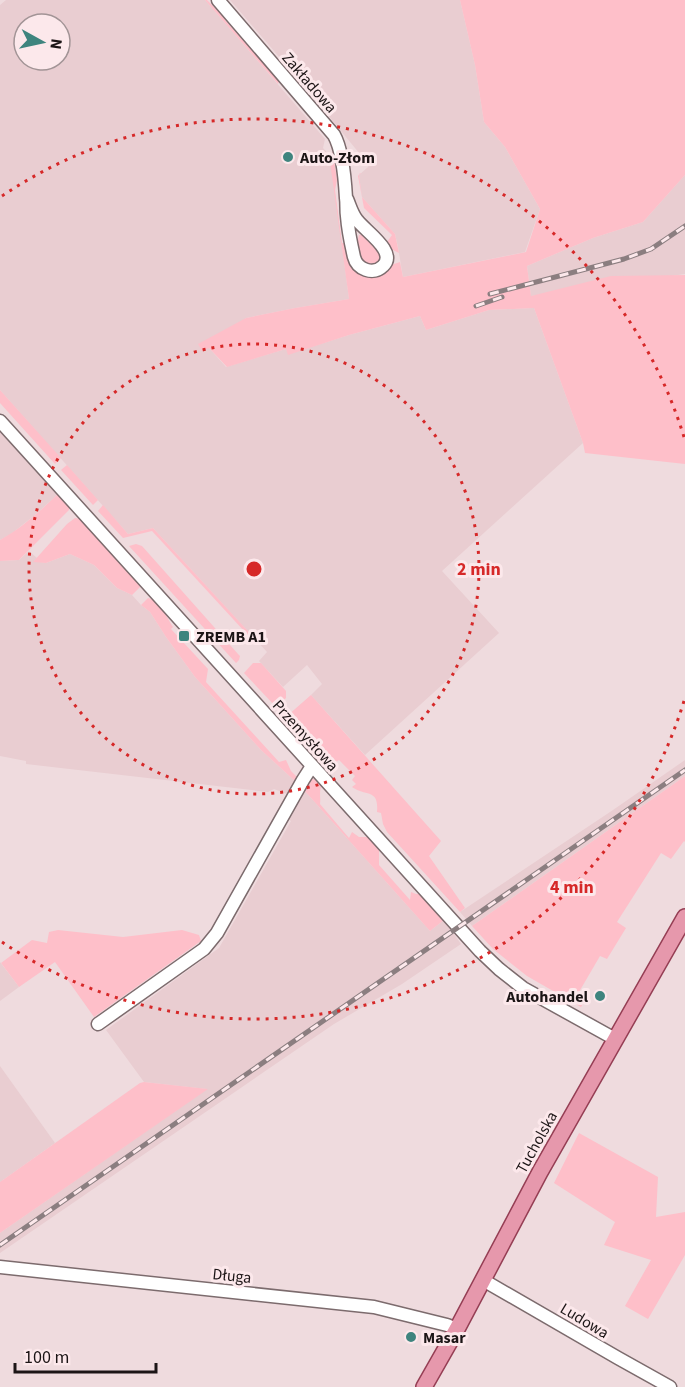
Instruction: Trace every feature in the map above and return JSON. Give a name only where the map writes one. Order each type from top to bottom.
[{"type":"main road","name":"Tucholska","points":[[424,1387],[540,1172],[685,916]]},
{"type":"street","name":"Zakładowa","points":[[218,0],[334,135],[339,147],[347,199],[347,219],[356,263],[368,270],[381,268],[387,259],[386,250],[356,219],[347,199]]},
{"type":"street","name":"Przemysłowa","points":[[0,421],[466,936],[500,969],[533,994],[615,1039]]},
{"type":"street","points":[[98,1024],[204,949],[217,933],[312,766]]},
{"type":"street","name":"Długa","points":[[0,1267],[377,1307],[457,1329]]},
{"type":"street","name":"Ludowa","points":[[483,1280],[670,1387]]},
{"type":"shaded area","points":[[6,0],[205,0],[325,139],[323,148],[330,156],[349,299],[246,318],[209,348],[226,367],[286,349],[289,354],[420,316],[426,330],[489,310],[534,308],[583,443],[442,571],[499,633],[365,755],[311,695],[322,684],[307,665],[283,687],[259,661],[267,652],[153,528],[128,534],[0,390],[0,5]]},
{"type":"shaded area","points":[[205,0],[225,18],[279,81],[278,84]]},
{"type":"shaded area","points":[[230,0],[460,0],[475,65],[484,122],[505,147],[540,209],[525,252],[403,277],[395,234],[362,197],[359,175],[369,165],[326,111]]},
{"type":"shaded area","points":[[460,0],[685,0],[685,175],[643,222],[593,238],[527,266],[531,296],[611,276],[685,275],[685,464],[585,453],[534,308],[489,310],[426,330],[420,316],[349,335],[288,355],[286,349],[227,367],[209,348],[202,351],[198,344],[246,318],[349,299],[329,155],[333,152],[342,243],[351,261],[386,272],[391,265],[400,262],[403,277],[526,252],[540,209],[505,147],[484,122],[475,65]]},
{"type":"shaded area","points":[[360,173],[362,197],[395,234],[399,253],[393,250],[387,242],[392,235],[364,208],[358,176]]},
{"type":"shaded area","points":[[685,175],[685,274],[531,296],[527,266],[593,238],[643,222]]},
{"type":"shaded area","points":[[359,235],[362,235],[380,253],[381,258],[377,263],[365,264],[363,261],[358,246]]},
{"type":"shaded area","points":[[0,390],[61,458],[55,464],[0,403]]},
{"type":"shaded area","points":[[0,429],[58,494],[11,534],[0,540]]},
{"type":"shaded area","points":[[67,465],[98,500],[93,505],[61,470]]},
{"type":"shaded area","points":[[58,494],[69,506],[69,510],[19,560],[0,561],[0,540],[23,525]]},
{"type":"shaded area","points":[[103,505],[128,534],[153,528],[258,642],[256,644],[152,531],[123,538],[98,511]]},
{"type":"shaded area","points":[[75,518],[82,519],[142,585],[132,595],[117,588],[94,565],[70,554],[46,563],[33,562]]},
{"type":"shaded area","points":[[136,544],[142,546],[240,656],[236,663],[129,546]]},
{"type":"shaded area","points":[[29,551],[37,558],[34,561],[46,563],[70,554],[94,565],[117,588],[132,595],[150,612],[195,677],[261,750],[296,782],[287,794],[274,789],[268,792],[26,764],[26,761],[0,756],[0,561],[19,560]]},
{"type":"shaded area","points":[[148,598],[159,606],[173,627],[171,629],[208,669],[206,682],[279,762],[286,760],[291,771],[298,778],[296,782],[261,750],[195,677],[150,612],[141,605]]},
{"type":"shaded area","points":[[253,663],[261,663],[286,691],[286,698],[276,707],[244,673]]},
{"type":"shaded area","points":[[311,695],[441,841],[429,856],[465,908],[460,912],[387,832],[381,813],[377,812],[374,796],[352,787],[356,784],[352,780],[355,776],[339,760],[336,762],[306,740],[287,720],[287,716]]},
{"type":"shaded area","points":[[685,760],[685,776],[472,926],[460,912],[613,810]]},
{"type":"shaded area","points":[[685,776],[685,842],[671,859],[661,853],[617,922],[626,928],[607,959],[600,956],[579,992],[587,997],[581,1007],[527,976],[493,949],[472,926]]},
{"type":"shaded area","points":[[317,780],[321,787],[320,804],[349,838],[352,832],[359,837],[369,837],[379,849],[379,865],[410,900],[411,892],[420,894],[444,920],[430,931],[303,789],[308,781]]},
{"type":"shaded area","points":[[303,789],[430,931],[444,920],[461,944],[402,984],[334,1024],[0,1253],[0,1233],[207,1089],[144,1082],[106,1030],[219,948],[291,821],[287,818]]},
{"type":"shaded area","points":[[58,930],[123,937],[182,930],[199,935],[201,941],[94,1017],[55,962],[19,987],[1,963],[32,940],[47,943],[49,932]]},
{"type":"shaded area","points":[[0,962],[19,987],[0,1001]]},
{"type":"shaded area","points":[[0,1066],[55,1143],[0,1182]]},
{"type":"shaded area","points":[[144,1082],[208,1089],[0,1233],[0,1182]]},
{"type":"shaded area","points":[[579,1133],[658,1177],[656,1217],[685,1212],[685,1255],[648,1319],[625,1306],[651,1260],[604,1245],[615,1222],[554,1183]]},
{"type":"railway","points":[[490,294],[624,259],[651,249],[685,226]]},
{"type":"railway","points":[[476,306],[502,297]]},
{"type":"railway","points":[[0,1245],[685,770]]},
{"type":"place","name":"Auto-Złom","points":[[288,157]]},
{"type":"place","name":"ZREMB A1","points":[[184,636]]},
{"type":"place","name":"Autohandel","points":[[600,996]]},
{"type":"place","name":"Masar","points":[[411,1337]]}]
